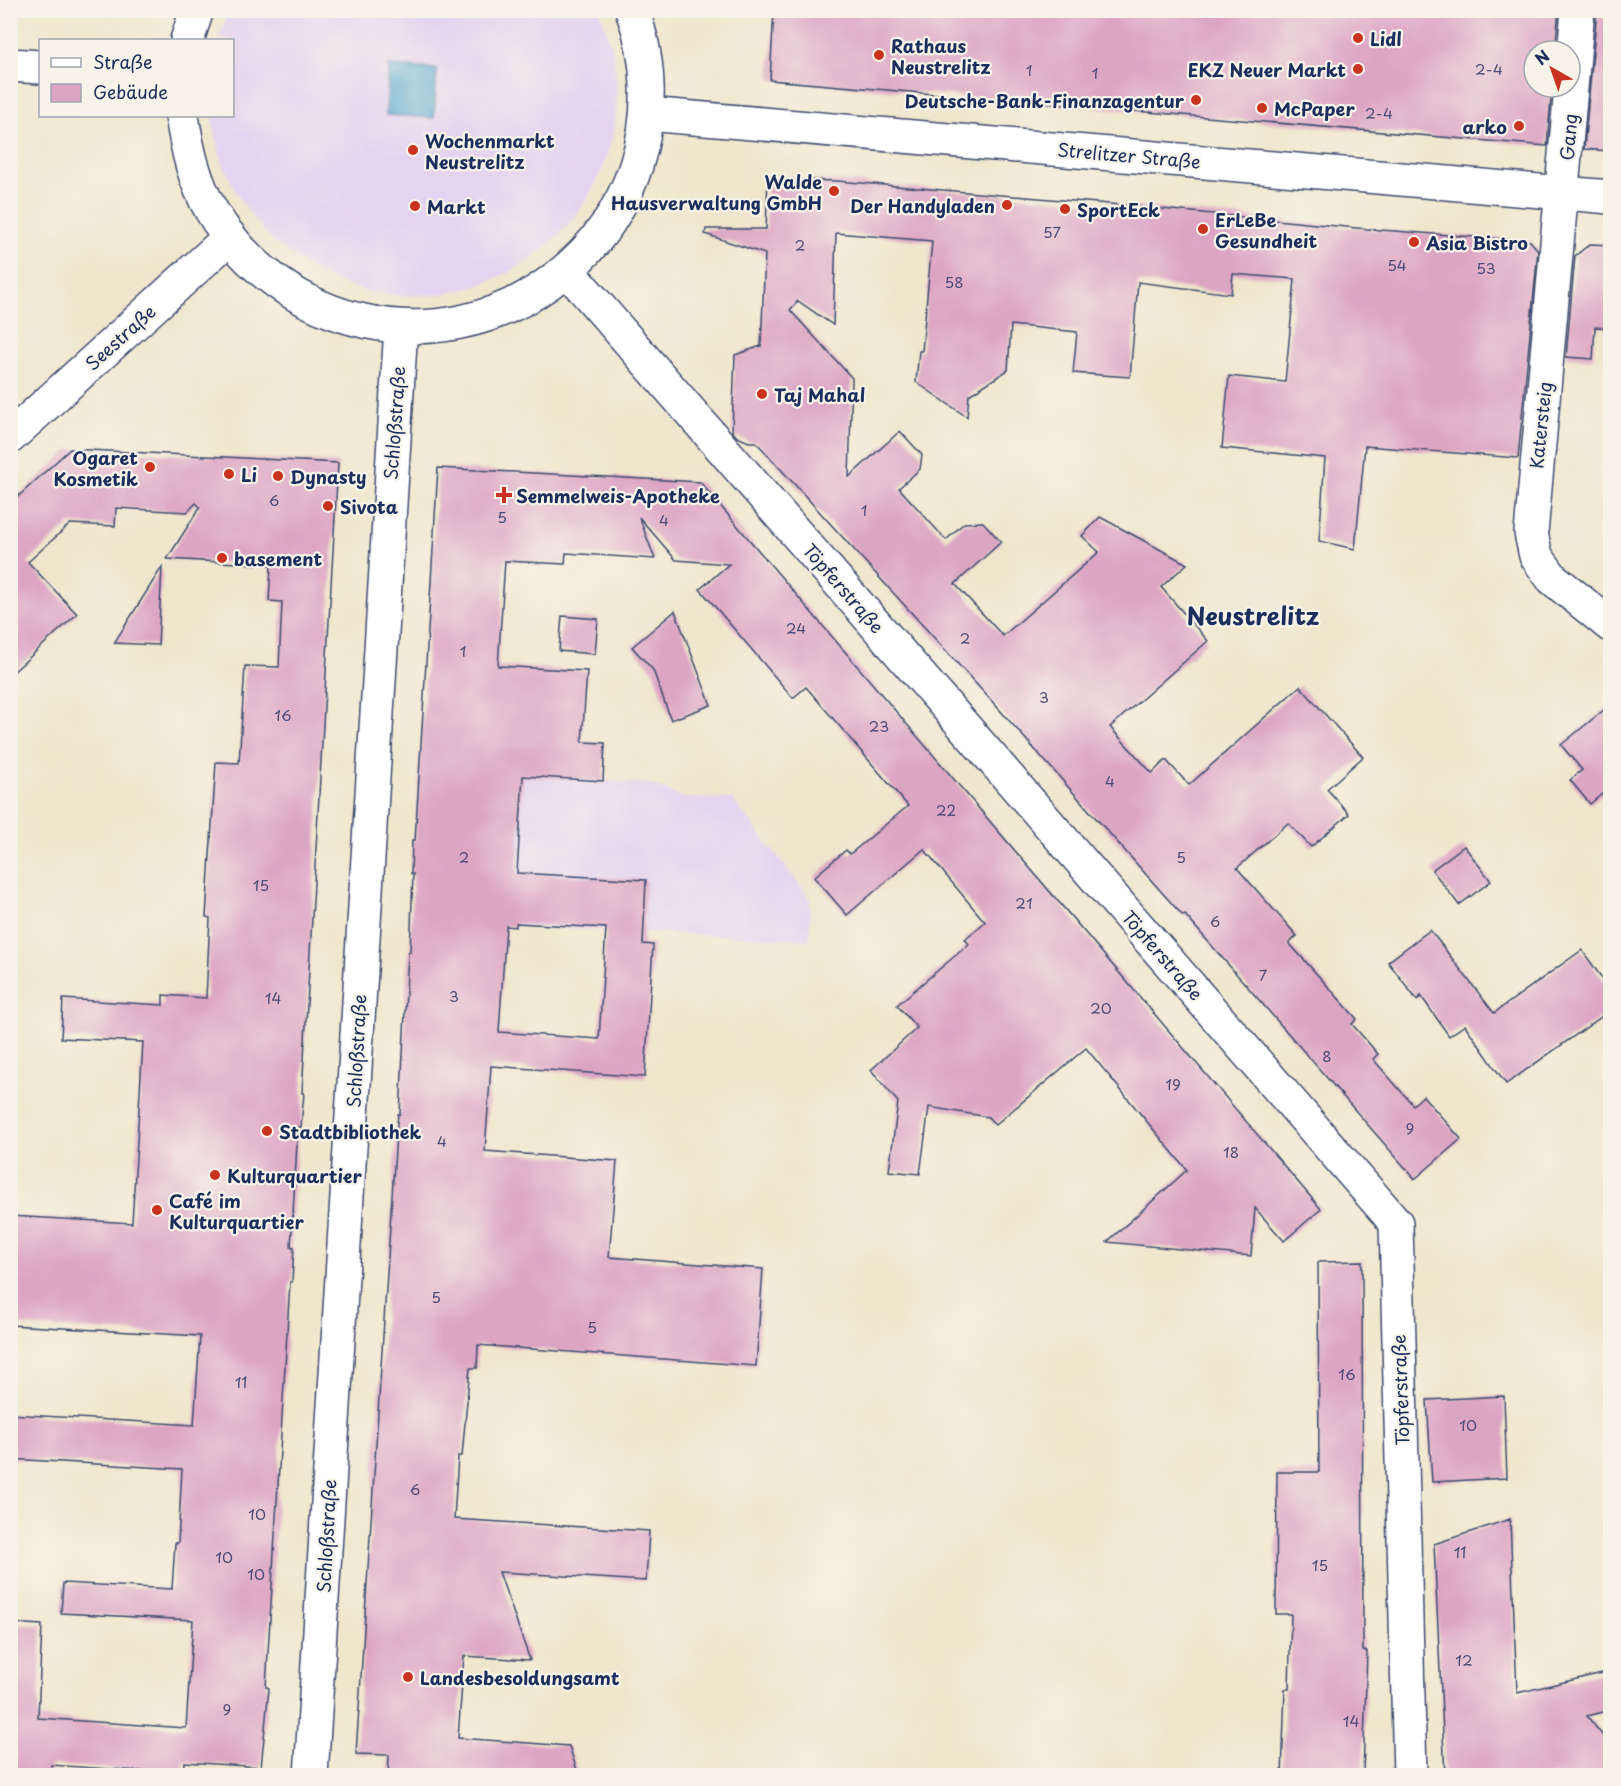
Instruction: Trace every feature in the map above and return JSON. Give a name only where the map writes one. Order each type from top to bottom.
[{"type":"street","points":[[187,39],[196,10]]},
{"type":"street","points":[[182,117],[186,146],[196,178],[211,209],[230,237],[256,266],[288,291],[323,309],[352,318],[401,327],[446,325],[489,315],[531,296],[567,270],[592,244],[619,205],[630,184],[641,149],[647,114],[647,72],[639,29],[632,10]]},
{"type":"street","name":"Gang","points":[[1563,192],[1578,10]]},
{"type":"street","points":[[10,65],[39,67]]},
{"type":"street","name":"Strelitzer Straße","points":[[647,114],[1611,197]]},
{"type":"street","name":"Katersteig","points":[[1563,192],[1531,533],[1536,556],[1552,578],[1611,626]]},
{"type":"street","name":"Seestraße","points":[[10,437],[230,237]]},
{"type":"street","name":"Töpferstraße","points":[[567,270],[1396,1223],[1410,1776]]},
{"type":"street","name":"Schloßstraße","points":[[311,1776],[401,327]]},
{"type":"shaded area","name":"Wochenmarkt Neustrelitz","points":[[229,11],[600,11],[612,48],[617,83],[613,134],[604,165],[590,194],[570,223],[547,246],[514,270],[475,287],[436,295],[403,296],[369,292],[339,283],[308,267],[276,244],[252,217],[236,193],[223,164],[212,117],[234,117],[234,39],[218,39]]},
{"type":"shaded area","points":[[419,770],[650,784],[683,798],[732,799],[810,898],[810,940],[411,921]]},
{"type":"water","points":[[389,66],[437,69],[434,118],[386,115]]},
{"type":"building","points":[[774,10],[937,10],[1013,17],[1013,10],[1559,10],[1556,39],[1522,39],[1522,99],[1551,99],[1547,146],[770,80]]},
{"type":"building","points":[[1597,10],[1611,10],[1611,151],[1584,149]]},
{"type":"building","points":[[768,179],[837,181],[1367,229],[1530,241],[1538,250],[1518,458],[1365,446],[1355,549],[1319,541],[1325,458],[1222,448],[1229,376],[1285,382],[1295,279],[1233,274],[1231,294],[1138,282],[1130,377],[1073,373],[1077,332],[1011,325],[1008,370],[969,395],[967,417],[916,382],[919,351],[922,351],[932,241],[836,233],[833,325],[798,301],[790,310],[852,378],[849,477],[900,431],[922,455],[920,469],[899,488],[946,540],[964,523],[983,522],[1001,542],[955,584],[1003,636],[1099,552],[1082,536],[1100,517],[1187,564],[1161,587],[1208,641],[1110,727],[1152,773],[1166,760],[1189,785],[1300,686],[1363,757],[1327,789],[1349,814],[1311,847],[1288,823],[1237,868],[1297,936],[1289,943],[1357,1019],[1352,1024],[1378,1054],[1373,1059],[1413,1105],[1423,1096],[1461,1139],[1415,1179],[1185,915],[1183,916],[756,442],[737,437],[732,431],[735,355],[761,346],[765,254],[705,234],[706,229],[766,229]]},
{"type":"building","points":[[1590,244],[1611,245],[1611,328],[1595,327],[1593,359],[1566,357],[1575,256]]},
{"type":"building","points":[[70,449],[338,463],[302,1093],[304,1093],[301,1127],[298,1127],[291,1247],[294,1247],[292,1282],[290,1282],[266,1687],[269,1688],[261,1767],[184,1762],[183,1774],[51,1765],[50,1776],[10,1776],[10,1623],[42,1625],[38,1718],[186,1728],[193,1620],[61,1613],[63,1583],[172,1589],[175,1543],[178,1543],[182,1469],[10,1459],[10,1414],[194,1425],[200,1336],[10,1325],[10,1216],[132,1223],[143,1042],[61,1038],[63,999],[163,1005],[163,995],[206,998],[210,918],[206,917],[216,762],[239,763],[245,666],[279,667],[282,602],[269,601],[271,565],[167,559],[200,507],[196,503],[187,512],[116,508],[115,526],[70,524],[28,562],[77,614],[10,675],[10,504]]},
{"type":"building","points":[[438,468],[700,482],[1321,1209],[1284,1241],[1255,1208],[1251,1256],[1107,1242],[1187,1170],[1086,1048],[995,1125],[988,1117],[929,1107],[920,1174],[889,1171],[898,1102],[871,1070],[917,1028],[897,1005],[969,944],[965,939],[985,922],[924,849],[847,915],[814,877],[846,850],[850,854],[908,806],[806,687],[793,698],[700,589],[729,564],[676,560],[639,517],[655,559],[566,553],[565,564],[505,561],[498,666],[587,671],[582,742],[605,743],[603,781],[523,776],[517,873],[646,880],[643,944],[653,945],[645,1077],[491,1066],[485,1151],[617,1161],[609,1257],[763,1269],[756,1366],[478,1345],[477,1368],[470,1368],[462,1456],[458,1456],[454,1519],[649,1531],[646,1581],[499,1572],[530,1660],[464,1656],[458,1738],[569,1746],[579,1776],[388,1776],[389,1755],[356,1754],[396,1134],[398,1114],[400,1114],[408,952],[410,952],[412,840],[415,840]],"holes":[[[516,923],[606,928],[599,1039],[499,1032],[506,926],[516,927]]]},
{"type":"building","points":[[162,567],[158,645],[114,643]]},
{"type":"building","points":[[675,611],[711,705],[671,720],[653,670],[632,647]]},
{"type":"building","points":[[562,616],[598,619],[595,654],[559,651]]},
{"type":"building","points":[[1611,704],[1611,804],[1602,794],[1590,804],[1570,780],[1582,770],[1561,745]]},
{"type":"building","points":[[1464,846],[1491,881],[1459,905],[1432,870]]},
{"type":"building","points":[[1430,930],[1494,1013],[1582,950],[1611,991],[1611,1010],[1506,1084],[1465,1025],[1449,1036],[1421,996],[1417,1000],[1388,962]]},
{"type":"building","points":[[1362,1261],[1363,1651],[1367,1651],[1363,1776],[1282,1776],[1285,1689],[1289,1689],[1291,1614],[1276,1614],[1277,1472],[1319,1472],[1318,1262]]},
{"type":"building","points":[[1504,1396],[1507,1478],[1432,1482],[1427,1400]]},
{"type":"building","points":[[1510,1519],[1517,1693],[1611,1671],[1611,1710],[1587,1716],[1611,1746],[1611,1776],[1445,1776],[1434,1544]]},
{"type":"place","name":"Lidl","points":[[1358,38]]},
{"type":"place","name":"Rathaus Neustrelitz","points":[[879,55]]},
{"type":"place","name":"EKZ Neuer Markt","points":[[1358,69]]},
{"type":"place","name":"Deutsche-Bank-Finanzagentur","points":[[1196,100]]},
{"type":"place","name":"McPaper","points":[[1262,108]]},
{"type":"place","name":"arko","points":[[1519,126]]},
{"type":"place","name":"Wochenmarkt Neustrelitz","points":[[413,150]]},
{"type":"place","name":"Walde Hausverwaltung GmbH","points":[[834,191]]},
{"type":"place","name":"Der Handyladen","points":[[1007,205]]},
{"type":"place","name":"Markt","points":[[415,206]]},
{"type":"place","name":"SportEck","points":[[1065,209]]},
{"type":"place","name":"ErLeBe Gesundheit","points":[[1203,229]]},
{"type":"place","name":"Asia Bistro","points":[[1414,242]]},
{"type":"place","name":"Taj Mahal","points":[[762,394]]},
{"type":"place","name":"Ogaret Kosmetik","points":[[150,467]]},
{"type":"place","name":"Li","points":[[229,474]]},
{"type":"place","name":"Dynasty","points":[[278,476]]},
{"type":"place","name":"Semmelweis-Apotheke","points":[[504,495]]},
{"type":"place","name":"Sivota","points":[[328,506]]},
{"type":"place","name":"basement","points":[[222,558]]},
{"type":"place","name":"Stadtbibliothek","points":[[267,1131]]},
{"type":"place","name":"Kulturquartier","points":[[215,1175]]},
{"type":"place","name":"Café im Kulturquartier","points":[[157,1210]]},
{"type":"place","name":"Landesbesoldungsamt","points":[[408,1677]]},
{"type":"district","name":"Neustrelitz","points":[[1253,615]]}]
